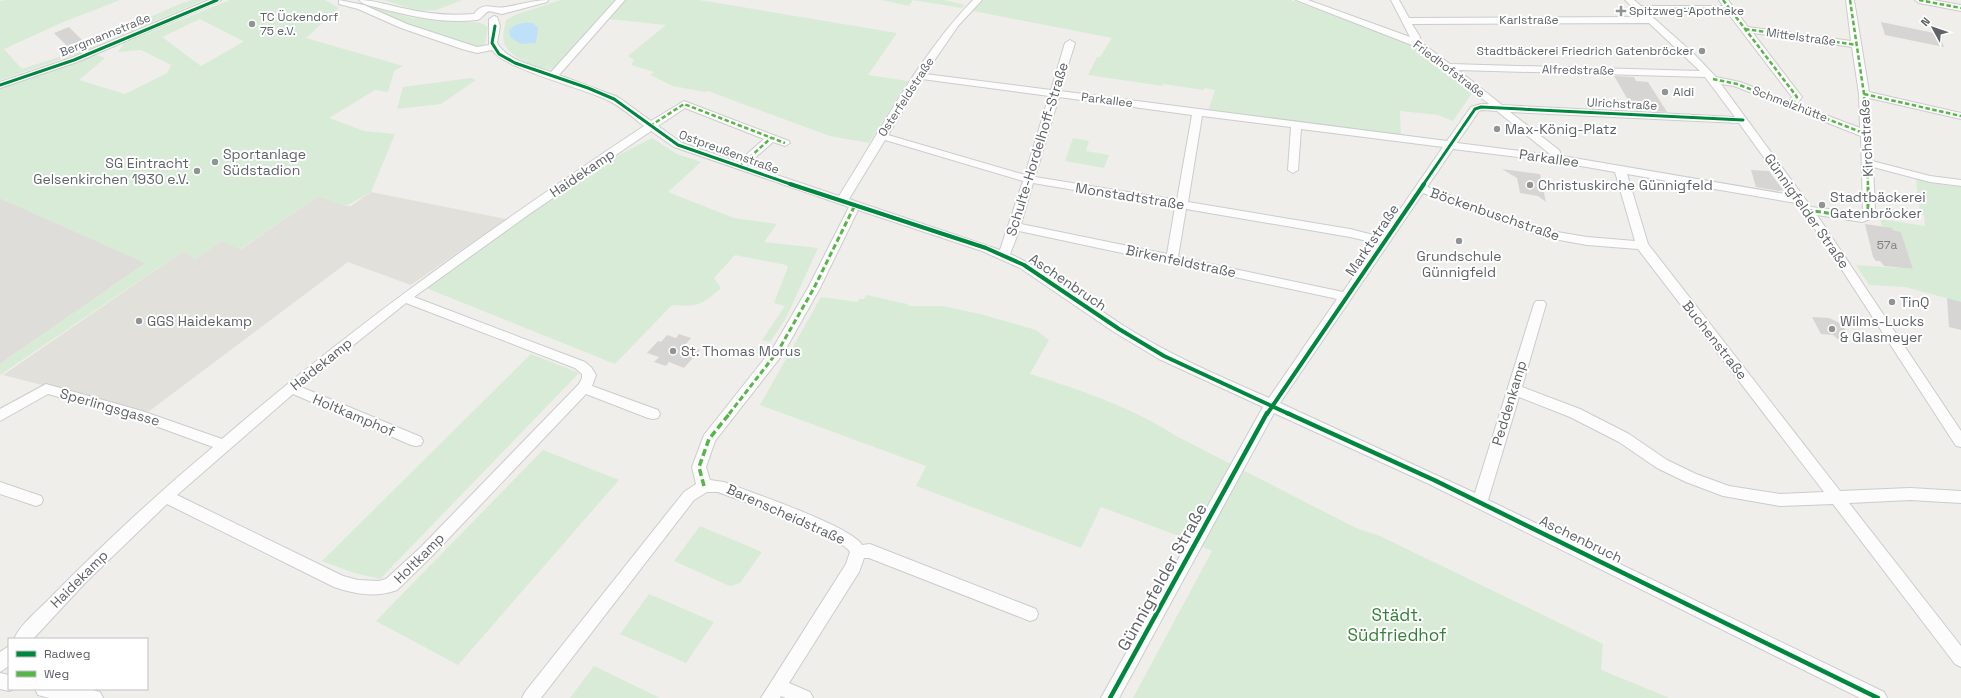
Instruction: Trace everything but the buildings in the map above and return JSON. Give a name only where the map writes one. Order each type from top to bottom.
[{"type":"street","name":"Bergmannstraße","points":[[0,85],[80,57],[217,0]]},
{"type":"street","points":[[363,0],[399,11],[426,16],[476,17],[482,21],[494,20],[500,16],[502,11]]},
{"type":"street","points":[[476,17],[481,11],[489,9],[497,9],[502,11],[544,0]]},
{"type":"street","points":[[553,76],[621,0]]},
{"type":"street","name":"Osterfeldstraße","points":[[842,201],[919,76],[956,24],[978,0]]},
{"type":"street","name":"Friedhofstraße","points":[[1300,0],[1414,42],[1556,152],[1558,159]]},
{"type":"street","points":[[1396,0],[1415,37],[1414,42]]},
{"type":"street","name":"Günnigfelder Straße","points":[[1629,0],[1711,76],[1804,205],[1961,442]]},
{"type":"street","points":[[1723,0],[1797,97],[1792,104]]},
{"type":"street","name":"Kirchstraße","points":[[1804,205],[1862,218],[1868,215],[1868,163],[1864,94],[1850,0]]},
{"type":"street","points":[[1919,0],[1961,8]]},
{"type":"street","points":[[342,2],[361,7],[394,22],[477,50],[493,47],[494,20]]},
{"type":"street","points":[[1639,9],[1729,9]]},
{"type":"street","name":"Karlstraße","points":[[1407,21],[1651,20]]},
{"type":"street","name":"Mittelstraße","points":[[1745,29],[1857,45]]},
{"type":"street","name":"Schulte-Hordelhoff-Straße","points":[[1004,255],[1015,226],[1070,44]]},
{"type":"street","name":"Ostpreußenstraße","points":[[493,47],[498,54],[515,63],[588,88],[614,99],[678,145],[842,201]]},
{"type":"street","name":"Alfredstraße","points":[[1448,67],[1711,76]]},
{"type":"street","name":"Parkallee","points":[[919,76],[1558,159],[1620,169],[1804,205]]},
{"type":"street","name":"Schmelzhütte","points":[[1711,76],[1792,104],[1866,134]]},
{"type":"street","points":[[1864,94],[1961,116]]},
{"type":"street","name":"Ostpreußenstraße","points":[[650,126],[684,104],[785,143]]},
{"type":"street","name":"Marktstraße","points":[[1272,404],[1346,298],[1419,188],[1475,109],[1481,107],[1501,108]]},
{"type":"street","name":"Ulrichstraße","points":[[1501,108],[1743,120]]},
{"type":"street","points":[[1172,259],[1198,112]]},
{"type":"street","points":[[1293,170],[1296,125]]},
{"type":"street","name":"Haidekamp","points":[[23,638],[82,575],[224,444],[368,325],[464,254],[650,126]]},
{"type":"street","name":"Monstadtstraße","points":[[881,136],[1028,180],[1350,233],[1374,238],[1384,242]]},
{"type":"street","name":"Ostpreußenstraße","points":[[739,167],[770,138]]},
{"type":"street","points":[[1868,163],[1930,179],[1961,183]]},
{"type":"street","name":"Buchenstraße","points":[[1620,169],[1642,244],[1961,659]]},
{"type":"street","name":"Böckenbuschstraße","points":[[1419,188],[1543,233],[1587,241],[1642,244]]},
{"type":"street","name":"Aschenbruch","points":[[842,201],[1004,255],[1030,269],[1148,347],[1480,502],[1878,698]]},
{"type":"street","points":[[531,698],[689,496],[704,486],[700,467],[709,439],[778,351],[814,288],[855,205]]},
{"type":"street","name":"Birkenfeldstraße","points":[[1015,226],[1336,294],[1346,298]]},
{"type":"street","points":[[404,298],[580,364],[588,371],[590,375],[584,388],[653,414]]},
{"type":"street","name":"Peddenkamp","points":[[1480,502],[1540,304]]},
{"type":"street","name":"Holtkamphof","points":[[291,388],[416,442]]},
{"type":"street","name":"Holtkamp","points":[[166,497],[340,582],[358,587],[379,588],[391,585],[425,553],[584,388]]},
{"type":"street","name":"Sperlingsgasse","points":[[0,416],[46,389],[135,414],[224,444]]},
{"type":"street","points":[[1513,389],[1575,413],[1624,438],[1662,464],[1691,478],[1728,492],[1780,500],[1836,496],[1910,494],[1961,497]]},
{"type":"street","name":"Günnigfelder Straße","points":[[1110,698],[1272,404]]},
{"type":"street","name":"Barenscheidstraße","points":[[704,486],[719,486],[816,524],[842,537],[854,545],[858,552],[870,551],[1030,614]]},
{"type":"street","points":[[0,488],[36,500]]},
{"type":"street","points":[[804,698],[774,692],[853,567],[858,552]]},
{"type":"street","points":[[0,664],[8,655]]},
{"type":"street","points":[[50,690],[94,698]]},
{"type":"shaded area","points":[[371,192],[506,219],[411,285],[348,262],[148,412],[3,375],[183,251],[195,259],[221,241],[241,249],[318,196],[346,206],[351,206]]},
{"type":"shaded area","points":[[0,198],[146,263],[0,364]]},
{"type":"green space","points":[[120,0],[61,23],[4,49],[22,69],[59,57],[182,3],[192,0],[204,0],[82,52],[0,80],[0,1]]},
{"type":"green space","name":"Sportanlage Südstadion","points":[[230,0],[325,0],[339,8],[306,38],[403,66],[394,71],[388,92],[375,90],[329,118],[364,131],[395,134],[371,192],[346,206],[318,196],[240,249],[221,241],[195,259],[183,251],[0,375],[0,364],[145,263],[0,198],[0,88],[95,54],[105,58],[79,80],[125,94],[167,73],[171,65],[141,50],[118,52],[124,43]],"holes":[[[200,19],[243,41],[201,66],[162,37]]]},
{"type":"green space","points":[[383,0],[463,0],[436,10],[419,11]]},
{"type":"green space","points":[[561,0],[617,0],[555,69],[542,68],[525,62],[506,48],[503,34],[506,20],[515,15]]},
{"type":"green space","points":[[626,0],[699,0],[897,33],[868,75],[908,81],[869,143],[830,136],[708,91],[705,92],[673,86],[650,75],[654,72],[631,65],[634,60],[628,56],[666,25],[609,19]]},
{"type":"green space","points":[[882,0],[913,0],[909,6]]},
{"type":"green space","points":[[913,0],[944,0],[965,5],[962,8]]},
{"type":"green space","points":[[984,0],[1291,0],[1412,44],[1472,93],[1453,121],[1438,115],[1400,111],[1401,136],[1208,111],[1215,90],[1205,88],[1204,90],[1163,84],[1163,86],[1088,75],[1097,57],[1100,57],[1112,38],[973,11]]},
{"type":"green space","points":[[359,3],[413,18],[481,23],[488,27],[485,44],[478,48],[411,26]]},
{"type":"green space","points":[[471,78],[476,80],[441,104],[397,109],[403,87]]},
{"type":"green space","points":[[652,138],[677,154],[701,162],[668,192],[734,218],[777,224],[764,242],[818,248],[786,318],[770,342],[762,340],[785,306],[774,303],[788,267],[786,265],[735,255],[714,278],[721,288],[699,304],[688,306],[672,305],[615,364],[426,288],[486,244],[609,160]]},
{"type":"green space","points":[[1073,138],[1089,141],[1086,151],[1109,155],[1104,168],[1065,161]]},
{"type":"green space","points":[[1916,179],[1937,184],[1961,187],[1961,302],[1905,287],[1869,285],[1856,265],[1913,269],[1901,232],[1882,226],[1880,219],[1925,226],[1924,215],[1920,214]]},
{"type":"green space","name":"Städt. Südfriedhof","points":[[866,295],[907,304],[909,306],[943,306],[980,314],[1036,330],[1049,340],[1030,374],[1067,386],[1124,408],[1356,528],[1380,536],[1603,644],[1601,670],[1670,698],[1133,698],[1212,551],[1179,536],[1101,507],[1081,548],[916,486],[926,466],[760,405],[821,297],[858,302],[859,299],[864,299]]},
{"type":"green space","points":[[531,354],[579,373],[380,579],[354,573],[322,561]]},
{"type":"green space","points":[[543,450],[619,480],[458,665],[376,621]]},
{"type":"green space","points":[[700,526],[762,552],[740,583],[730,586],[674,561]]},
{"type":"green space","points":[[649,594],[714,622],[686,663],[620,634]]},
{"type":"green space","points":[[594,666],[660,698],[570,698]]},
{"type":"water","points":[[523,23],[533,23],[538,28],[536,43],[521,44],[511,38],[509,31],[511,28]]},
{"type":"marked path","points":[[1723,0],[1797,97],[1792,104]]},
{"type":"marked path","points":[[1807,210],[1862,218],[1868,215],[1864,94],[1850,0]]},
{"type":"marked path","points":[[1919,0],[1961,8]]},
{"type":"marked path","points":[[1639,9],[1729,9]]},
{"type":"marked path","points":[[1745,29],[1857,45]]},
{"type":"marked path","points":[[1713,79],[1737,84],[1866,134]]},
{"type":"marked path","points":[[1864,94],[1961,116]]},
{"type":"marked path","points":[[650,126],[684,104],[785,143]]},
{"type":"marked path","points":[[739,167],[771,138]]},
{"type":"marked path","points":[[704,486],[699,467],[709,439],[778,351],[814,288],[855,205]]},
{"type":"cycle path","points":[[0,85],[74,60],[217,0]]},
{"type":"cycle path","points":[[495,26],[492,43],[499,54],[515,63],[588,88],[614,99],[678,145],[986,248],[1024,265],[1119,329],[1164,356],[1434,480],[1878,698]]},
{"type":"cycle path","points":[[1110,698],[1272,404],[1475,109],[1481,107],[1743,120]]},
{"type":"place","name":"Spitzweg-Apotheke","points":[[1621,11]]},
{"type":"place","name":"TC Ückendorf 75 e.V.","points":[[252,24]]},
{"type":"place","name":"Stadtbäckerei Friedrich Gatenbröcker","points":[[1702,51]]},
{"type":"place","name":"Aldi","points":[[1665,92]]},
{"type":"place","name":"Max-König-Platz","points":[[1497,129]]},
{"type":"place","name":"Sportanlage Südstadion","points":[[215,162]]},
{"type":"place","name":"SG Eintracht Gelsenkirchen 1930 e.V.","points":[[197,171]]},
{"type":"place","name":"Christuskirche Günnigfeld","points":[[1530,185]]},
{"type":"place","name":"Stadtbäckerei Gatenbröcker","points":[[1822,205]]},
{"type":"place","name":"Grundschule Günnigfeld","points":[[1459,241]]},
{"type":"place","name":"TinQ","points":[[1892,302]]},
{"type":"place","name":"GGS Haidekamp","points":[[139,321]]},
{"type":"place","name":"Wilms-Lucks & Glasmeyer","points":[[1832,329]]},
{"type":"place","name":"St. Thomas Morus","points":[[673,351]]}]
